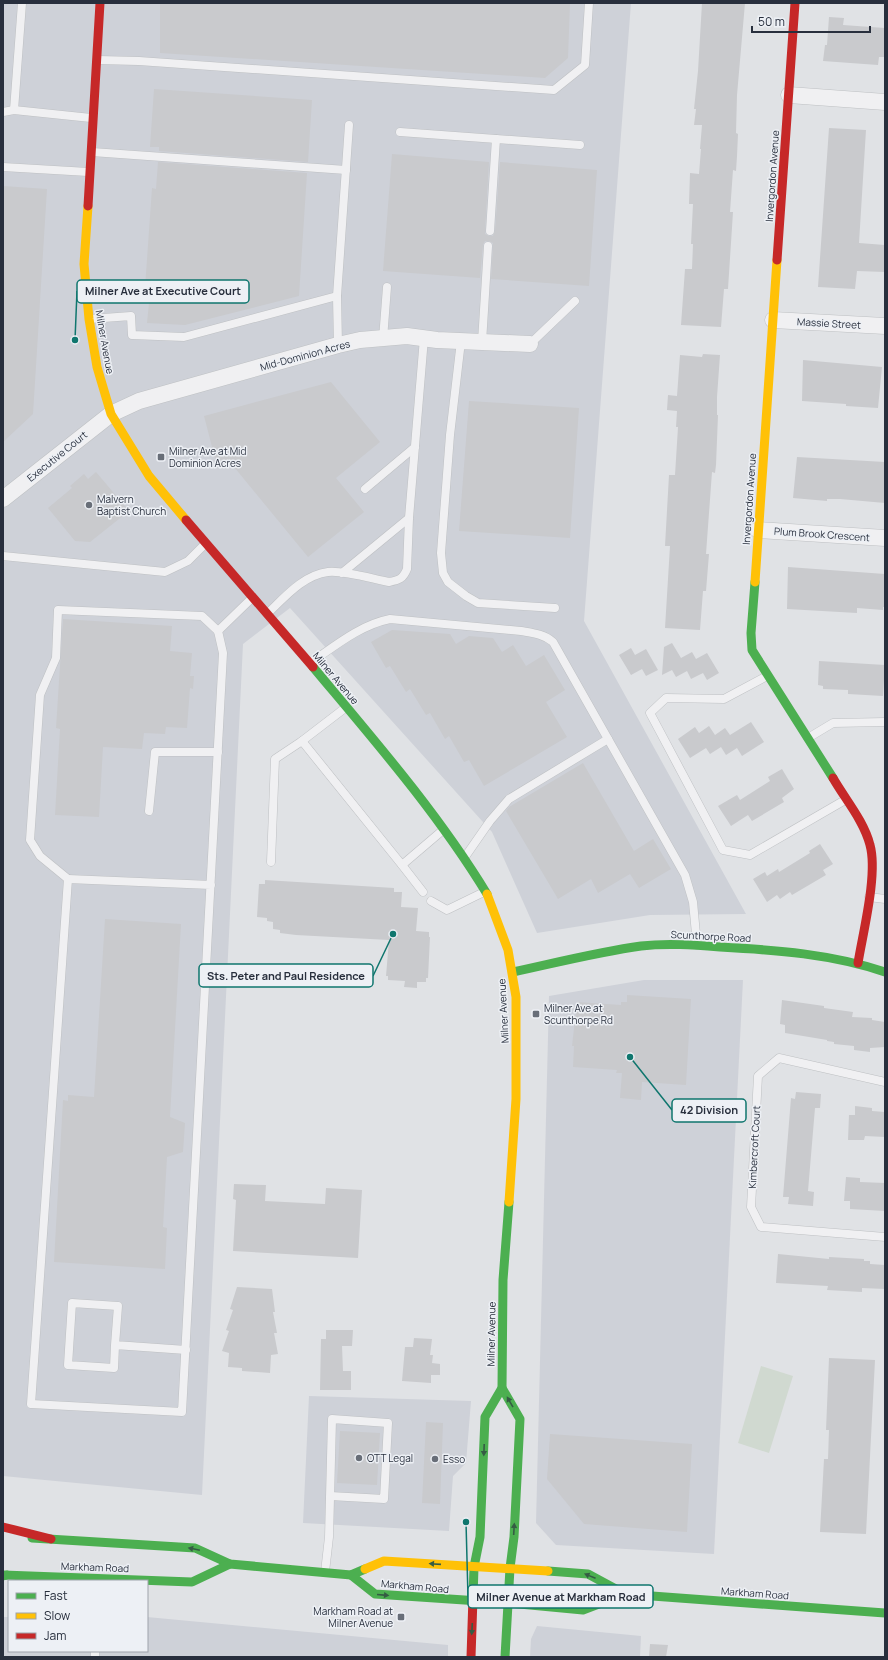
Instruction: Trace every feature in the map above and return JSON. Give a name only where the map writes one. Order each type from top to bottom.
[{"type":"main road","name":"Milner Avenue","points":[[100,3],[98,60],[84,264],[89,319],[97,367],[111,414],[149,476],[252,598],[310,663],[418,794],[465,858],[485,891],[508,950],[513,972],[516,997],[516,1099],[503,1280],[502,1388],[485,1418],[480,1537],[474,1567],[471,1657]]},
{"type":"main road","name":"Invergordon Avenue","points":[[795,3],[751,633],[752,650],[860,822],[870,846],[872,868],[858,963]]},
{"type":"main road","name":"Scunthorpe Road","points":[[513,972],[642,946],[673,944],[787,952],[858,963],[885,972]]},
{"type":"main road","points":[[502,1388],[520,1419],[514,1537],[510,1568],[505,1657]]},
{"type":"main road","points":[[3,1527],[51,1539]]},
{"type":"main road","name":"Markham Road","points":[[10,1538],[51,1539],[195,1548],[230,1564],[351,1575],[384,1561],[588,1574],[624,1594],[885,1613]]},
{"type":"main road","name":"Markham Road","points":[[4,1575],[192,1582],[230,1564]]},
{"type":"main road","name":"Markham Road","points":[[351,1575],[375,1594],[509,1603],[583,1610],[624,1594]]},
{"type":"street","points":[[789,95],[885,102]]},
{"type":"street","name":"Massie Street","points":[[772,320],[885,326]]},
{"type":"street","name":"Mid-Dominion Acres","points":[[111,414],[145,399],[360,340],[407,336],[461,341],[530,344]]},
{"type":"street","name":"Executive Court","points":[[3,499],[111,414]]},
{"type":"street","name":"Plum Brook Crescent","points":[[758,530],[885,538]]},
{"type":"lane","points":[[14,110],[22,3]]},
{"type":"lane","points":[[98,60],[139,61],[554,90],[585,65],[589,3]]},
{"type":"lane","points":[[3,112],[14,110],[94,118]]},
{"type":"lane","points":[[338,345],[337,296],[349,125]]},
{"type":"lane","points":[[400,132],[580,145]]},
{"type":"lane","points":[[490,231],[496,139]]},
{"type":"lane","points":[[92,152],[346,170]]},
{"type":"lane","points":[[3,167],[90,173]]},
{"type":"lane","points":[[482,342],[488,246]]},
{"type":"lane","points":[[383,339],[387,286]]},
{"type":"lane","points":[[89,319],[131,316],[132,335],[184,337],[337,296]]},
{"type":"lane","points":[[530,344],[576,301]]},
{"type":"lane","points":[[266,614],[302,583],[314,576],[328,572],[342,573],[389,582],[399,580],[405,575],[407,569],[409,518],[424,338]]},
{"type":"lane","points":[[461,341],[450,435],[441,553],[443,573],[448,582],[478,603],[555,608]]},
{"type":"lane","points":[[365,489],[416,447]]},
{"type":"lane","points":[[342,573],[409,518]]},
{"type":"lane","points":[[3,556],[165,572],[188,561],[206,544]]},
{"type":"lane","points":[[218,631],[252,598]]},
{"type":"lane","points":[[68,879],[31,1404],[182,1412],[223,653],[218,631],[202,616],[58,610],[56,658],[40,695],[30,840],[40,856],[68,879],[210,885]]},
{"type":"lane","points":[[310,663],[363,627],[377,621],[390,619],[521,631],[547,637],[553,642],[685,875],[693,902],[697,945]]},
{"type":"lane","points":[[768,676],[724,699],[666,698],[650,713],[723,850],[750,855],[846,800]]},
{"type":"lane","points":[[271,862],[275,759],[346,707]]},
{"type":"lane","points":[[807,738],[833,723],[884,723]]},
{"type":"lane","points":[[465,858],[490,821],[509,799],[608,739]]},
{"type":"lane","points":[[302,740],[423,892]]},
{"type":"lane","points":[[150,811],[155,752],[218,752]]},
{"type":"lane","points":[[402,865],[444,830]]},
{"type":"lane","points":[[432,901],[447,910],[485,891]]},
{"type":"lane","points":[[868,897],[885,899]]},
{"type":"lane","name":"Kimbercroft Court","points":[[885,1082],[779,1058],[758,1076],[751,1208],[761,1226],[885,1236]]},
{"type":"lane","points":[[72,1303],[118,1306],[116,1344],[114,1368],[68,1365],[72,1303]]},
{"type":"lane","points":[[116,1344],[186,1350]]},
{"type":"lane","points":[[325,1573],[330,1496],[332,1419],[388,1423],[384,1500],[330,1496]]},
{"type":"shaded area","points":[[3,3],[631,3],[584,621],[746,914],[650,915],[537,933],[492,832],[290,608],[243,644],[202,1495],[3,1476]]},
{"type":"shaded area","points":[[644,980],[743,980],[714,1554],[556,1545],[536,1523],[549,996]]},
{"type":"shaded area","points":[[761,1366],[793,1376],[769,1453],[738,1443]]},
{"type":"shaded area","points":[[309,1396],[471,1401],[466,1463],[453,1476],[449,1531],[303,1523]]},
{"type":"shaded area","points":[[3,1617],[8,1617],[8,1652],[148,1652],[148,1617],[448,1645],[448,1657],[3,1657]]},
{"type":"shaded area","points":[[537,1626],[641,1636],[640,1657],[530,1657],[531,1639]]},
{"type":"building","points":[[160,3],[570,3],[568,58],[545,78],[160,53]]},
{"type":"building","points":[[702,3],[745,3],[737,95],[736,133],[738,134],[736,171],[733,170],[730,212],[733,212],[728,289],[724,289],[721,327],[681,325],[685,269],[692,269],[693,244],[691,244],[693,204],[689,204],[690,173],[699,174],[701,149],[702,125],[694,125],[696,109],[694,109]]},
{"type":"building","points":[[829,17],[844,18],[843,25],[885,28],[885,57],[879,57],[878,65],[823,61],[825,45],[827,45]]},
{"type":"building","points":[[154,89],[312,100],[308,162],[159,151],[159,147],[150,147]]},
{"type":"building","points":[[829,128],[866,130],[859,243],[885,245],[885,272],[857,271],[855,289],[818,287]]},
{"type":"building","points":[[392,154],[489,162],[485,234],[489,236],[493,236],[495,231],[500,162],[597,170],[589,286],[491,279],[493,243],[489,241],[485,241],[483,245],[480,278],[383,271]]},
{"type":"building","points":[[158,162],[307,173],[299,296],[185,325],[147,323],[149,303],[144,302],[152,188],[156,189]]},
{"type":"building","points":[[3,186],[47,189],[33,414],[3,442]]},
{"type":"building","points":[[703,354],[720,355],[717,397],[718,415],[716,465],[715,473],[712,472],[706,554],[709,554],[706,591],[703,591],[700,630],[665,628],[670,546],[665,546],[669,475],[675,475],[678,427],[676,427],[677,411],[667,410],[668,395],[677,396],[680,355],[702,357]]},
{"type":"building","points":[[803,360],[882,367],[878,408],[802,401]]},
{"type":"building","points":[[331,382],[380,442],[336,478],[364,512],[308,557],[230,462],[217,466],[204,416]]},
{"type":"building","points":[[469,401],[579,408],[570,538],[459,531]]},
{"type":"building","points":[[797,457],[885,462],[885,503],[840,499],[827,499],[827,501],[793,498]]},
{"type":"building","points":[[96,472],[129,511],[90,542],[75,541],[48,508],[72,488],[70,486],[84,474],[88,479]]},
{"type":"building","points":[[788,567],[885,574],[885,607],[883,607],[883,610],[857,608],[857,613],[787,609]]},
{"type":"building","points":[[63,619],[172,626],[170,651],[192,653],[190,676],[194,676],[193,689],[190,688],[187,728],[166,727],[165,734],[144,733],[142,749],[103,747],[99,817],[55,815],[60,729],[56,728]]},
{"type":"building","points":[[392,630],[450,634],[456,644],[469,636],[493,638],[502,652],[513,645],[526,666],[544,655],[565,690],[546,702],[567,737],[484,786],[469,760],[464,762],[449,736],[445,739],[430,713],[426,715],[410,689],[406,692],[390,666],[386,668],[371,642]]},
{"type":"building","points":[[672,643],[681,658],[692,652],[696,659],[707,653],[719,673],[707,680],[703,673],[691,679],[687,671],[676,677],[672,670],[662,675],[664,647]]},
{"type":"building","points":[[631,648],[635,655],[646,649],[658,670],[646,676],[642,669],[631,675],[619,655]]},
{"type":"building","points":[[819,661],[885,665],[883,696],[848,694],[848,690],[823,689],[823,686],[818,685]]},
{"type":"building","points":[[751,722],[764,742],[742,756],[737,748],[726,755],[721,747],[710,754],[706,748],[690,758],[678,739],[695,727],[699,733],[709,726],[715,735],[725,728],[730,735]]},
{"type":"building","points":[[583,763],[634,851],[653,839],[671,869],[639,888],[630,874],[598,893],[591,879],[558,899],[506,811],[509,807]]},
{"type":"building","points":[[782,769],[794,789],[782,798],[784,802],[752,821],[748,815],[731,826],[718,806],[737,795],[740,800],[770,781],[768,777]]},
{"type":"building","points":[[820,844],[833,864],[823,870],[826,875],[792,895],[790,892],[780,899],[777,895],[767,902],[753,879],[765,872],[767,876],[778,869],[779,872],[810,853],[809,851]]},
{"type":"building","points":[[265,880],[394,888],[394,892],[402,892],[401,907],[418,908],[416,931],[429,932],[428,978],[426,978],[426,982],[417,982],[417,988],[404,987],[405,981],[388,980],[388,976],[386,976],[389,940],[296,935],[280,933],[280,930],[273,929],[273,922],[267,921],[267,918],[257,917],[259,884],[265,884]]},
{"type":"building","points":[[105,919],[181,924],[170,1117],[185,1123],[183,1152],[167,1157],[163,1227],[167,1228],[165,1269],[54,1262],[63,1100],[68,1101],[68,1095],[94,1097]]},
{"type":"building","points":[[627,995],[691,999],[686,1085],[642,1082],[641,1100],[620,1098],[622,1073],[616,1073],[617,1070],[573,1067],[574,1046],[572,1046],[577,1002],[621,1005],[621,1002],[627,1002]]},
{"type":"building","points":[[782,1000],[853,1012],[852,1017],[872,1018],[872,1020],[885,1022],[885,1047],[870,1048],[870,1052],[854,1050],[854,1046],[834,1044],[834,1042],[827,1040],[785,1033],[785,1025],[780,1024]]},
{"type":"building","points":[[796,1092],[821,1094],[820,1108],[815,1108],[808,1191],[814,1192],[813,1206],[788,1204],[789,1197],[783,1197],[791,1098],[795,1099]]},
{"type":"building","points":[[855,1106],[872,1108],[872,1111],[885,1112],[885,1137],[865,1136],[864,1140],[848,1140],[849,1115],[855,1115]]},
{"type":"building","points":[[846,1177],[860,1178],[860,1182],[885,1183],[885,1211],[850,1209],[850,1201],[844,1201]]},
{"type":"building","points":[[234,1184],[266,1185],[265,1201],[325,1204],[326,1188],[362,1190],[358,1258],[233,1251],[236,1200],[233,1199]]},
{"type":"building","points":[[778,1254],[829,1259],[829,1257],[864,1259],[864,1261],[870,1261],[870,1264],[885,1265],[885,1289],[862,1288],[862,1292],[827,1290],[828,1286],[776,1283]]},
{"type":"building","points":[[237,1287],[272,1289],[275,1312],[273,1312],[277,1333],[274,1333],[278,1354],[271,1355],[270,1373],[242,1371],[242,1368],[228,1367],[229,1353],[222,1351],[229,1331],[226,1330],[233,1310],[230,1309]]},
{"type":"building","points":[[326,1330],[353,1330],[352,1346],[342,1346],[343,1371],[351,1371],[351,1390],[320,1390],[321,1339],[326,1339]]},
{"type":"building","points":[[414,1338],[432,1339],[430,1355],[433,1355],[432,1363],[440,1364],[440,1375],[431,1375],[431,1383],[402,1381],[405,1347],[413,1347]]},
{"type":"building","points":[[829,1358],[875,1360],[866,1534],[820,1532],[824,1459],[828,1459],[829,1430],[826,1430]]},
{"type":"building","points":[[426,1422],[443,1423],[440,1504],[422,1503]]},
{"type":"building","name":"OTT Legal","points":[[340,1431],[380,1433],[377,1485],[337,1483]]},
{"type":"building","points":[[550,1434],[692,1444],[687,1532],[584,1524],[547,1479]]},
{"type":"building","points":[[650,1644],[668,1645],[666,1657],[649,1657]]},
{"type":"traffic: fast","points":[[755,582],[751,633],[752,650],[833,778]]},
{"type":"traffic: fast","points":[[313,667],[382,749],[426,805],[468,864],[487,894]]},
{"type":"traffic: fast","points":[[513,972],[625,948],[671,944],[804,954],[845,961],[885,972]]},
{"type":"traffic: fast","points":[[473,1597],[474,1567],[480,1537],[485,1417],[502,1388],[503,1280],[509,1202]]},
{"type":"traffic: fast","points":[[502,1388],[520,1419],[514,1537],[510,1568],[505,1657]]},
{"type":"traffic: fast","points":[[32,1538],[195,1548],[230,1564],[351,1575],[365,1569]]},
{"type":"traffic: fast","points":[[148,1580],[192,1582],[230,1564]]},
{"type":"traffic: fast","points":[[548,1571],[588,1574],[625,1594],[885,1613]]},
{"type":"traffic: fast","points":[[3,1575],[138,1580]]},
{"type":"traffic: fast","points":[[3,1576],[7,1575]]},
{"type":"traffic: fast","points":[[351,1575],[375,1594],[509,1603],[583,1610],[625,1594]]},
{"type":"traffic: slow","points":[[88,206],[84,264],[89,319],[97,367],[111,414],[149,476],[186,520]]},
{"type":"traffic: slow","points":[[755,582],[777,260]]},
{"type":"traffic: slow","points":[[487,894],[508,950],[516,997],[516,1099],[509,1202]]},
{"type":"traffic: slow","points":[[365,1569],[384,1561],[548,1571]]},
{"type":"traffic: jam","points":[[88,206],[100,3]]},
{"type":"traffic: jam","points":[[777,260],[795,3]]},
{"type":"traffic: jam","points":[[186,520],[313,667]]},
{"type":"traffic: jam","points":[[833,778],[854,810],[863,827],[870,845],[872,857],[871,887],[858,963]]},
{"type":"traffic: jam","points":[[3,1527],[51,1539]]},
{"type":"traffic: jam","points":[[471,1657],[473,1597]]},
{"type":"place","name":"Milner Ave at Executive Court","points":[[75,340]]},
{"type":"place","name":"Milner Ave at Mid Dominion Acres","points":[[161,457]]},
{"type":"place","name":"Malvern Baptist Church","points":[[89,505]]},
{"type":"place","name":"Sts. Peter and Paul Residence","points":[[393,934]]},
{"type":"place","name":"Milner Ave at Scunthorpe Rd","points":[[536,1014]]},
{"type":"place","name":"42 Division","points":[[630,1057]]},
{"type":"place","name":"OTT Legal","points":[[359,1458]]},
{"type":"place","name":"Esso","points":[[435,1459]]},
{"type":"place","name":"Milner Avenue at Markham Road","points":[[466,1522]]},
{"type":"place","name":"Markham Road at Milner Avenue","points":[[401,1617]]}]
